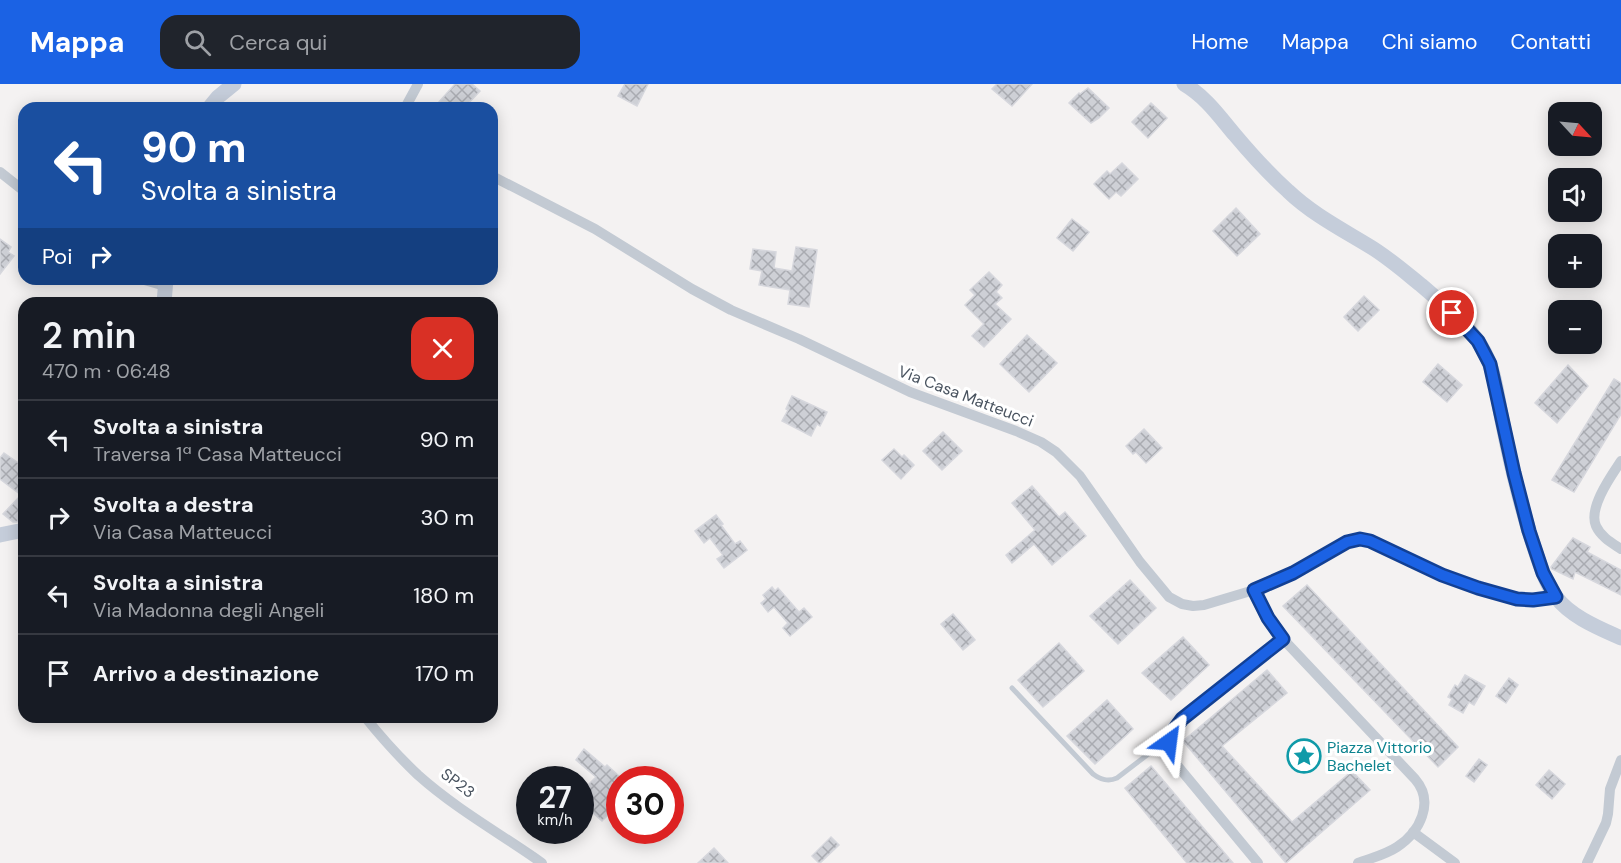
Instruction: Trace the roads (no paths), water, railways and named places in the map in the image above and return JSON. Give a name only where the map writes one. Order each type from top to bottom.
[{"type":"street","points":[[214,102],[234,84]]},
{"type":"street","points":[[408,102],[418,84]]},
{"type":"street","points":[[1184,84],[1207,102],[1290,194],[1399,267],[1452,313],[1478,341],[1492,370],[1514,473],[1543,573],[1556,597],[1575,614],[1621,638]]},
{"type":"street","points":[[0,172],[18,186]]},
{"type":"street","name":"Via Casa Matteucci","points":[[498,179],[595,229],[692,289],[731,310],[799,339],[910,392],[1023,433],[1041,442],[1056,452],[1080,476],[1128,546],[1169,597],[1187,606],[1204,605],[1254,590],[1293,573],[1347,542],[1360,539],[1374,542],[1442,575],[1478,588],[1517,599],[1533,600],[1556,597]]},
{"type":"street","points":[[1621,461],[1598,501],[1594,516],[1599,531],[1621,549]]},
{"type":"street","points":[[0,535],[18,531]]},
{"type":"street","points":[[1254,590],[1268,618],[1283,639],[1422,787],[1425,807],[1413,832],[1393,849],[1358,863]]},
{"type":"street","points":[[1258,863],[1176,764],[1169,751],[1169,738],[1188,714],[1283,639]]},
{"type":"street","name":"SP23","points":[[369,723],[405,762],[435,788],[478,821],[542,863]]},
{"type":"street","points":[[1587,863],[1606,823],[1611,784],[1621,760]]},
{"type":"street","points":[[1413,832],[1455,863]]},
{"type":"lane","points":[[1012,688],[1093,774],[1108,781],[1118,778],[1169,738]]},
{"type":"place","name":"Piazza Vittorio Bachelet","points":[[1304,756]]}]
